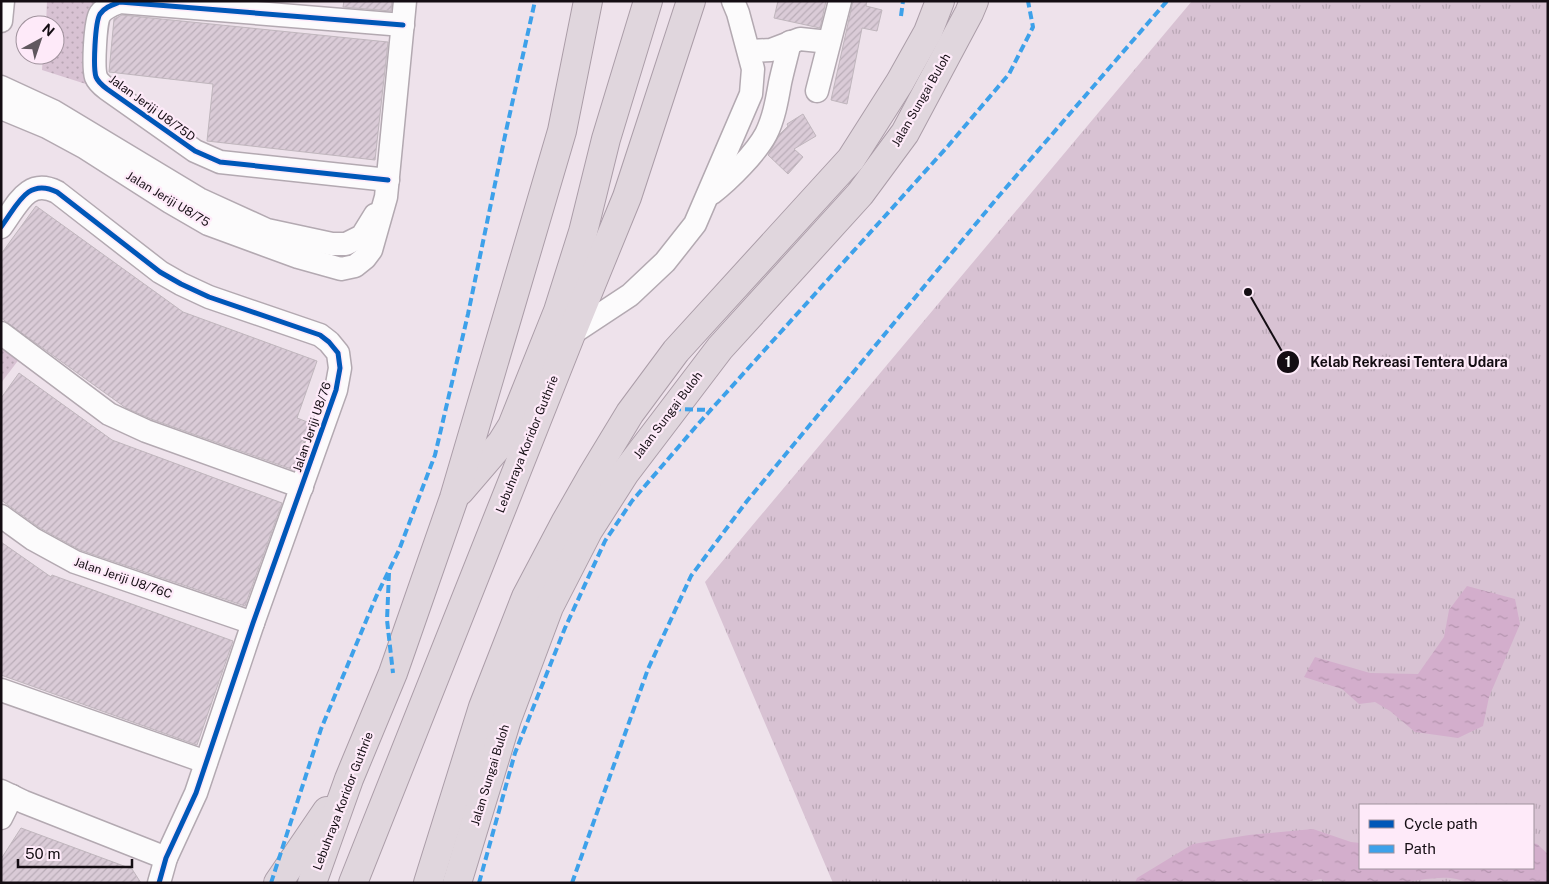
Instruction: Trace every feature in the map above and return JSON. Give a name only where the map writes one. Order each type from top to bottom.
[{"type":"highway","name":"Lebuhraya Koridor Guthrie","points":[[312,883],[349,779],[393,673],[454,498],[562,130],[588,1]]},
{"type":"highway","points":[[454,498],[502,442],[512,426],[558,311],[583,232],[606,139],[648,1]]},
{"type":"highway","name":"Lebuhraya Koridor Guthrie","points":[[353,883],[627,197],[692,1]]},
{"type":"highway","points":[[428,883],[483,707],[526,597],[564,523],[630,413],[676,352],[850,159],[900,82],[928,32],[940,1]]},
{"type":"highway","name":"Jalan Sungai Buloh","points":[[457,883],[507,719],[550,607],[588,531],[624,473],[720,348],[860,194],[905,133],[974,1]]},
{"type":"highway","points":[[278,883],[349,779]]},
{"type":"street","points":[[1,21],[3,1]]},
{"type":"street","name":"Jalan Jeriji U8/75","points":[[1,108],[46,127],[84,147],[208,224],[298,257],[341,269],[355,266],[371,250],[387,188],[405,1]]},
{"type":"street","points":[[571,334],[630,295],[665,262],[695,224],[751,94],[754,69],[733,1]]},
{"type":"street","points":[[817,91],[840,1]]},
{"type":"street","name":"Jalan Jeriji U8/75D","points":[[387,188],[220,162],[195,151],[97,80],[94,69],[95,46],[98,16],[107,7],[120,2],[403,25]]},
{"type":"street","points":[[749,51],[771,50],[790,42],[807,39],[829,42]]},
{"type":"street","points":[[706,199],[734,174],[761,143],[767,132],[779,96],[790,42]]},
{"type":"street","name":"Jalan Jeriji U8/75","points":[[1,87],[53,110],[199,199],[267,230],[332,244],[346,244],[362,236],[387,188]]},
{"type":"street","name":"Jalan Jeriji U8/76","points":[[1,227],[32,189],[44,186],[50,188],[160,272],[181,284],[209,297],[320,335],[338,352],[339,380],[191,806],[166,858],[159,883]]},
{"type":"street","name":"Jalan Jeriji U8/76","points":[[1,333],[109,414],[146,431],[302,487]]},
{"type":"street","name":"Jalan Jeriji U8/76C","points":[[1,516],[33,539],[75,562],[254,623]]},
{"type":"street","points":[[1,690],[133,738],[206,762]]},
{"type":"street","points":[[1,818],[7,794],[166,858]]},
{"type":"green space","points":[[47,1],[99,1],[89,85],[42,70],[42,65],[65,65],[65,15],[46,15]]},
{"type":"green space","points":[[1192,1],[1548,1],[1548,883],[833,883],[705,582]]},
{"type":"green space","points":[[1,343],[20,358],[1,383]]},
{"type":"water","points":[[1467,586],[1515,599],[1520,624],[1489,697],[1483,726],[1458,738],[1415,732],[1390,711],[1375,702],[1359,704],[1342,689],[1304,677],[1315,657],[1370,673],[1418,674],[1444,637],[1449,610]]},
{"type":"water","points":[[1313,829],[1359,843],[1359,869],[1534,869],[1534,843],[1548,854],[1548,883],[1467,883],[1452,878],[1443,878],[1399,883],[1328,883],[1321,879],[1300,883],[1135,883],[1137,878],[1193,844],[1249,835]]},
{"type":"building","points":[[344,1],[392,1],[391,11],[343,7]]},
{"type":"building","points":[[778,1],[826,1],[820,28],[774,18]]},
{"type":"building","points":[[853,1],[867,1],[866,6],[882,10],[877,31],[862,28],[847,104],[831,100]]},
{"type":"building","points":[[122,15],[388,42],[375,160],[207,141],[213,84],[109,72],[114,19]]},
{"type":"building","points":[[803,114],[816,136],[794,149],[803,157],[788,174],[768,155],[780,134],[788,126],[787,124]]},
{"type":"building","points":[[36,206],[183,312],[317,361],[297,418],[310,423],[294,470],[151,419],[126,408],[1,318],[1,254]]},
{"type":"building","points":[[19,373],[112,440],[282,503],[245,606],[80,550],[40,528],[1,500],[1,398]]},
{"type":"building","points":[[1,542],[51,577],[52,575],[233,641],[197,745],[1,675]]},
{"type":"building","points":[[21,828],[132,869],[141,883],[1,883],[1,859]]},
{"type":"marked path","points":[[271,883],[321,729],[376,597],[399,550],[435,455],[468,314],[535,1]]},
{"type":"marked path","points":[[901,16],[903,1]]},
{"type":"marked path","points":[[479,883],[515,753],[565,628],[605,541],[632,501],[699,423],[948,146],[1009,74],[1033,27],[1028,1]]},
{"type":"marked path","points":[[572,883],[648,669],[691,576],[747,501],[998,197],[1167,1]]},
{"type":"marked path","points":[[673,409],[711,410]]},
{"type":"marked path","points":[[389,573],[387,620],[393,673]]},
{"type":"cycle path","points":[[388,180],[220,162],[195,151],[99,82],[95,72],[96,35],[100,14],[106,8],[120,2],[403,25]]},
{"type":"cycle path","points":[[1,227],[24,196],[38,188],[47,188],[57,192],[160,272],[181,284],[209,297],[320,335],[338,353],[340,368],[336,390],[253,623],[196,793],[166,858],[159,883]]},
{"type":"place","name":"Kelab Rekreasi Tentera Udara","points":[[1248,292]]}]
